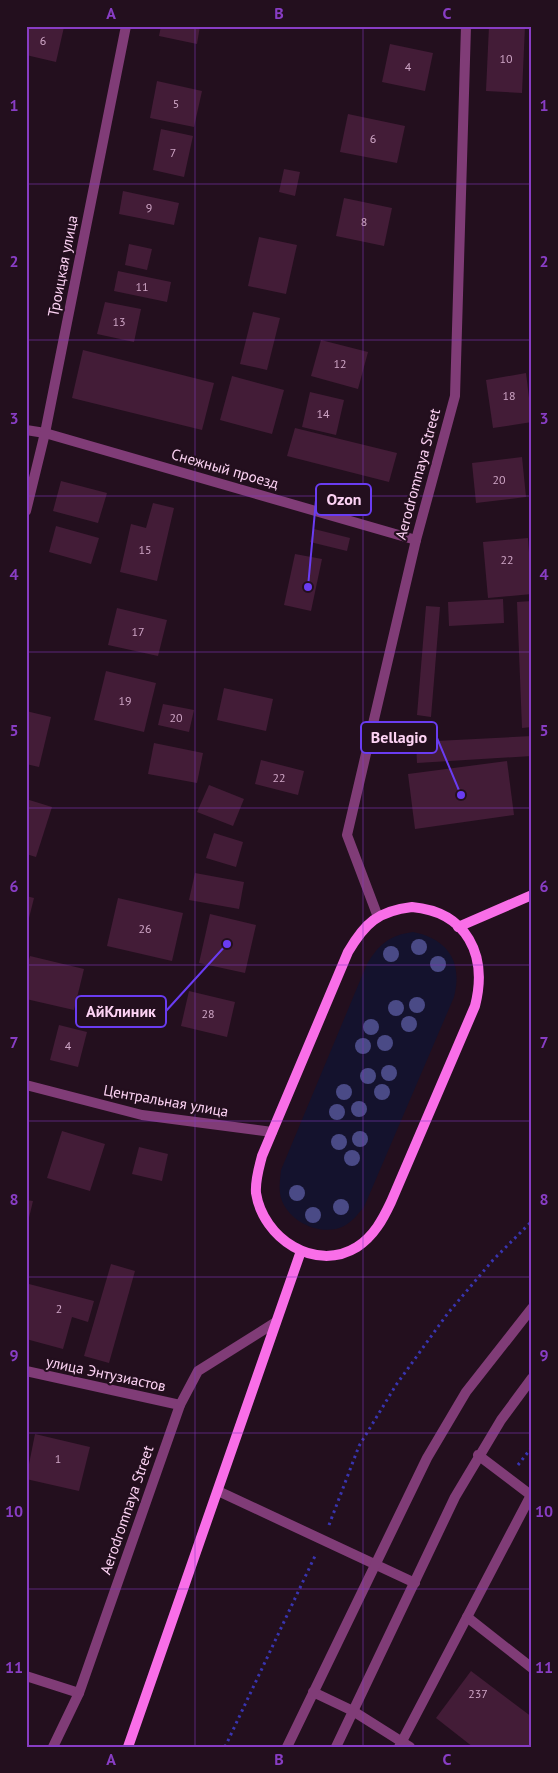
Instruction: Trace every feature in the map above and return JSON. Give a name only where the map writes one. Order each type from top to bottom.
[{"type":"street","name":"Троицкая улица","points":[[26,511],[45,433],[126,26]]},
{"type":"street","name":"Aerodromnaya Street","points":[[378,917],[347,835],[416,540],[455,396],[466,26]]},
{"type":"street","name":"Снежный проезд","points":[[26,430],[45,433],[416,540]]},
{"type":"street","points":[[458,927],[532,895]]},
{"type":"street","points":[[398,908],[424,908],[436,912],[458,927],[466,936],[477,955],[480,976],[479,990],[475,1006],[391,1202],[376,1229],[357,1247],[335,1255],[312,1254],[301,1251],[279,1237],[268,1224],[259,1204],[256,1183],[258,1170],[272,1132],[348,952],[357,937],[378,917],[398,908]]},
{"type":"street","name":"Центральная улица","points":[[26,1086],[142,1115],[272,1132]]},
{"type":"street","points":[[128,1747],[301,1251]]},
{"type":"street","points":[[287,1747],[427,1458],[448,1420],[485,1365],[532,1308]]},
{"type":"street","name":"Aerodromnaya Street","points":[[53,1747],[79,1693],[180,1405],[198,1371],[276,1322]]},
{"type":"street","name":"улица Энтузиастов","points":[[26,1372],[180,1405]]},
{"type":"street","points":[[336,1747],[455,1496],[478,1455],[532,1378]]},
{"type":"street","points":[[313,1692],[354,1711],[403,1744],[530,1492],[478,1455]]},
{"type":"street","points":[[218,1491],[415,1583]]},
{"type":"street","points":[[467,1617],[532,1668]]},
{"type":"street","points":[[26,1676],[79,1693]]},
{"type":"path","points":[[224,1747],[323,1540],[359,1446],[396,1384],[448,1313],[493,1260],[532,1221]]},
{"type":"shaded area","points":[[413,932],[435,940],[444,946],[450,954],[456,973],[454,997],[364,1207],[355,1218],[344,1226],[326,1230],[308,1226],[292,1216],[282,1201],[280,1189],[281,1170],[367,964],[376,951],[386,942],[398,935]]},
{"type":"building","points":[[26,26],[64,27],[56,62],[26,55]]},
{"type":"building","points":[[161,26],[200,26],[197,44],[159,36]]},
{"type":"building","points":[[489,26],[525,26],[522,93],[486,91]]},
{"type":"building","points":[[390,44],[433,53],[425,91],[382,82]]},
{"type":"building","points":[[157,81],[202,91],[194,127],[150,118]]},
{"type":"building","points":[[348,114],[405,126],[397,163],[340,152]]},
{"type":"building","points":[[161,129],[193,136],[184,177],[153,170]]},
{"type":"building","points":[[284,169],[300,172],[295,196],[279,192]]},
{"type":"building","points":[[123,191],[179,203],[174,225],[119,214]]},
{"type":"building","points":[[344,198],[392,208],[384,246],[336,236]]},
{"type":"building","points":[[259,237],[297,245],[286,294],[248,286]]},
{"type":"building","points":[[129,244],[152,249],[147,270],[125,265]]},
{"type":"building","points":[[118,271],[171,282],[167,302],[114,291]]},
{"type":"building","points":[[105,302],[141,309],[134,342],[97,334]]},
{"type":"building","points":[[253,312],[280,318],[267,370],[240,364]]},
{"type":"building","points":[[321,340],[368,352],[358,389],[311,376]]},
{"type":"building","points":[[83,350],[214,383],[202,430],[72,398]]},
{"type":"building","points":[[526,373],[532,422],[493,428],[486,380]]},
{"type":"building","points":[[232,376],[284,390],[272,434],[220,420]]},
{"type":"building","points":[[310,392],[344,400],[336,435],[302,427]]},
{"type":"building","points":[[295,428],[397,453],[389,482],[287,456]]},
{"type":"building","points":[[522,457],[526,497],[476,503],[472,463]]},
{"type":"building","points":[[61,481],[107,493],[98,523],[53,511]]},
{"type":"building","points":[[153,503],[174,508],[157,581],[120,572],[131,524],[146,528]]},
{"type":"building","points":[[56,526],[99,538],[91,564],[49,552]]},
{"type":"building","points":[[314,529],[350,538],[347,551],[310,542]]},
{"type":"building","points":[[528,538],[532,594],[488,598],[483,542]]},
{"type":"building","points":[[295,554],[322,559],[311,611],[284,605]]},
{"type":"building","points":[[503,599],[504,623],[449,626],[448,602]]},
{"type":"building","points":[[532,601],[532,727],[522,728],[517,602]]},
{"type":"building","points":[[426,606],[440,607],[431,717],[417,715]]},
{"type":"building","points":[[117,608],[167,620],[158,656],[108,645]]},
{"type":"building","points":[[106,671],[156,683],[144,732],[94,720]]},
{"type":"building","points":[[224,688],[273,699],[266,731],[217,720]]},
{"type":"building","points":[[163,704],[194,710],[189,732],[158,725]]},
{"type":"building","points":[[26,711],[51,717],[39,767],[26,764]]},
{"type":"building","points":[[532,736],[532,756],[417,763],[416,742]]},
{"type":"building","points":[[154,743],[203,753],[197,783],[148,774]]},
{"type":"building","points":[[261,760],[304,771],[298,795],[255,784]]},
{"type":"building","points":[[507,761],[514,815],[415,829],[408,774]]},
{"type":"building","points":[[209,785],[244,799],[233,826],[197,812]]},
{"type":"building","points":[[26,799],[52,807],[36,857],[26,854]]},
{"type":"building","points":[[214,833],[243,842],[236,867],[206,858]]},
{"type":"building","points":[[195,873],[244,882],[239,909],[189,900]]},
{"type":"building","points":[[26,896],[34,898],[27,926],[26,926]]},
{"type":"building","points":[[118,898],[183,913],[172,961],[107,946]]},
{"type":"building","points":[[210,914],[256,925],[245,973],[199,963]]},
{"type":"building","points":[[30,956],[84,969],[74,1010],[26,999],[26,970]]},
{"type":"building","points":[[189,991],[235,1002],[227,1037],[181,1026]]},
{"type":"building","points":[[59,1025],[87,1032],[78,1067],[50,1060]]},
{"type":"building","points":[[62,1131],[105,1144],[90,1191],[47,1178]]},
{"type":"building","points":[[139,1147],[168,1154],[162,1181],[132,1174]]},
{"type":"building","points":[[26,1200],[33,1201],[27,1226],[26,1225]]},
{"type":"building","points":[[111,1264],[135,1271],[109,1363],[84,1356]]},
{"type":"building","points":[[29,1284],[94,1301],[88,1322],[72,1317],[63,1349],[26,1339],[26,1292]]},
{"type":"building","points":[[35,1434],[90,1447],[79,1491],[26,1479]]},
{"type":"building","points":[[471,1671],[532,1717],[532,1747],[473,1747],[436,1718]]},
{"type":"place","name":"Ozon","points":[[308,587]]},
{"type":"place","name":"Bellagio","points":[[461,795]]},
{"type":"place","name":"АйКлиник","points":[[227,944]]}]
